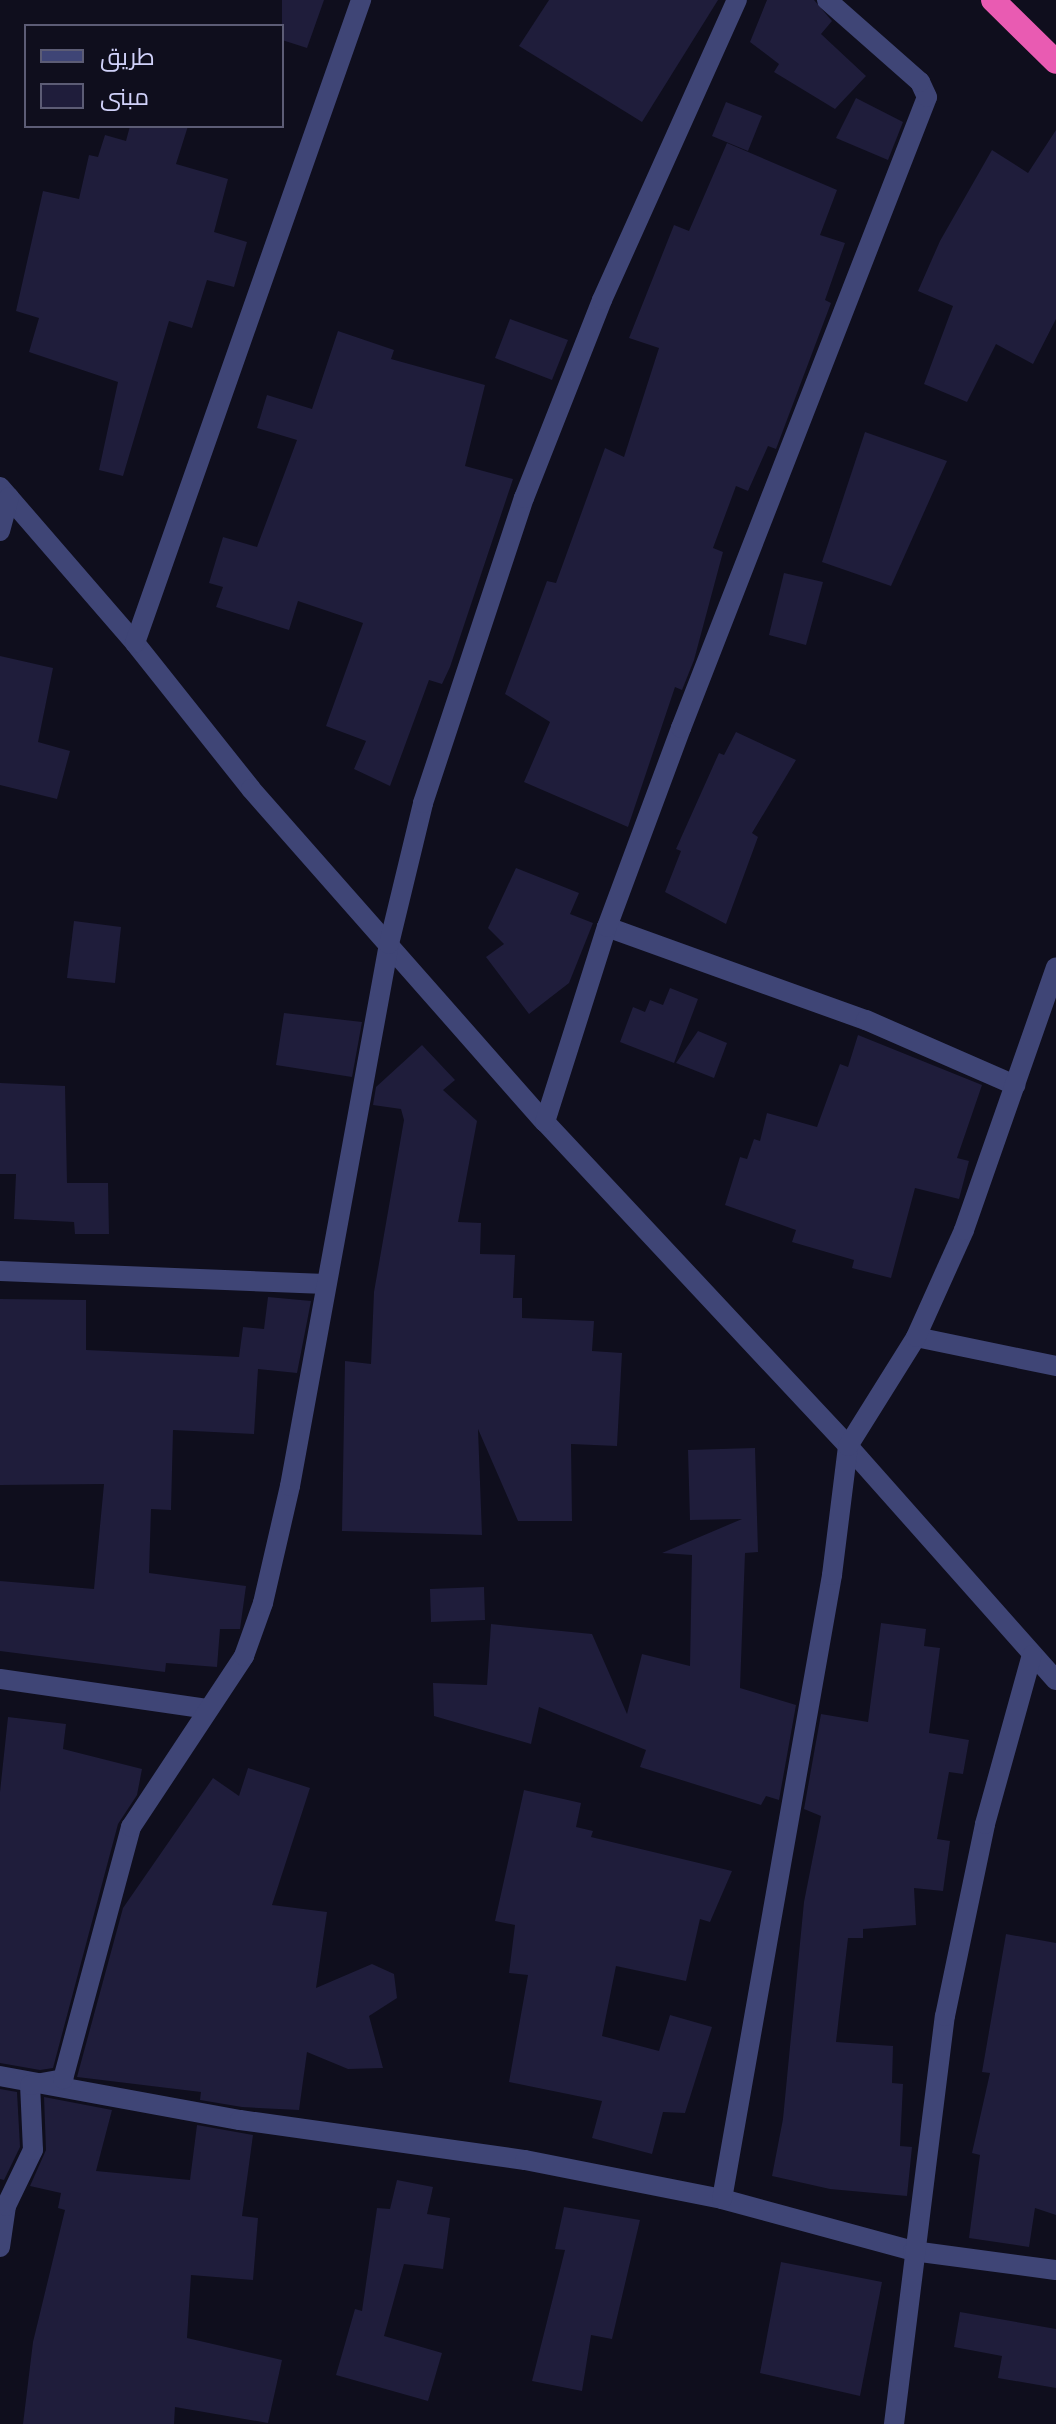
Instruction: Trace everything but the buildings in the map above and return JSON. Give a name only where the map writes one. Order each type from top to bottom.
[{"type":"highway","points":[[993,0],[1056,62]]},
{"type":"street","points":[[135,643],[361,0]]},
{"type":"street","points":[[30,2085],[63,2079],[131,1827],[244,1656],[263,1603],[389,944],[423,803],[524,498],[602,300],[737,0]]},
{"type":"street","points":[[545,1122],[607,927],[927,97],[920,82],[827,0]]},
{"type":"street","points":[[5,492],[135,643],[251,789],[545,1122],[848,1446],[1056,1680]]},
{"type":"street","points":[[0,531],[5,492]]},
{"type":"street","points":[[607,927],[851,1015],[1015,1085]]},
{"type":"street","points":[[722,2199],[832,1575],[848,1446],[916,1337],[964,1230],[1056,968]]},
{"type":"street","points":[[0,1271],[326,1284]]},
{"type":"street","points":[[916,1337],[1056,1366]]},
{"type":"street","points":[[894,2424],[913,2251],[945,2016],[985,1824],[1032,1655]]},
{"type":"street","points":[[0,1679],[207,1709]]},
{"type":"street","points":[[0,2076],[30,2085],[525,2160],[722,2199],[913,2251],[1056,2270]]},
{"type":"street","points":[[0,2247],[3,2206],[33,2150],[30,2085]]}]
